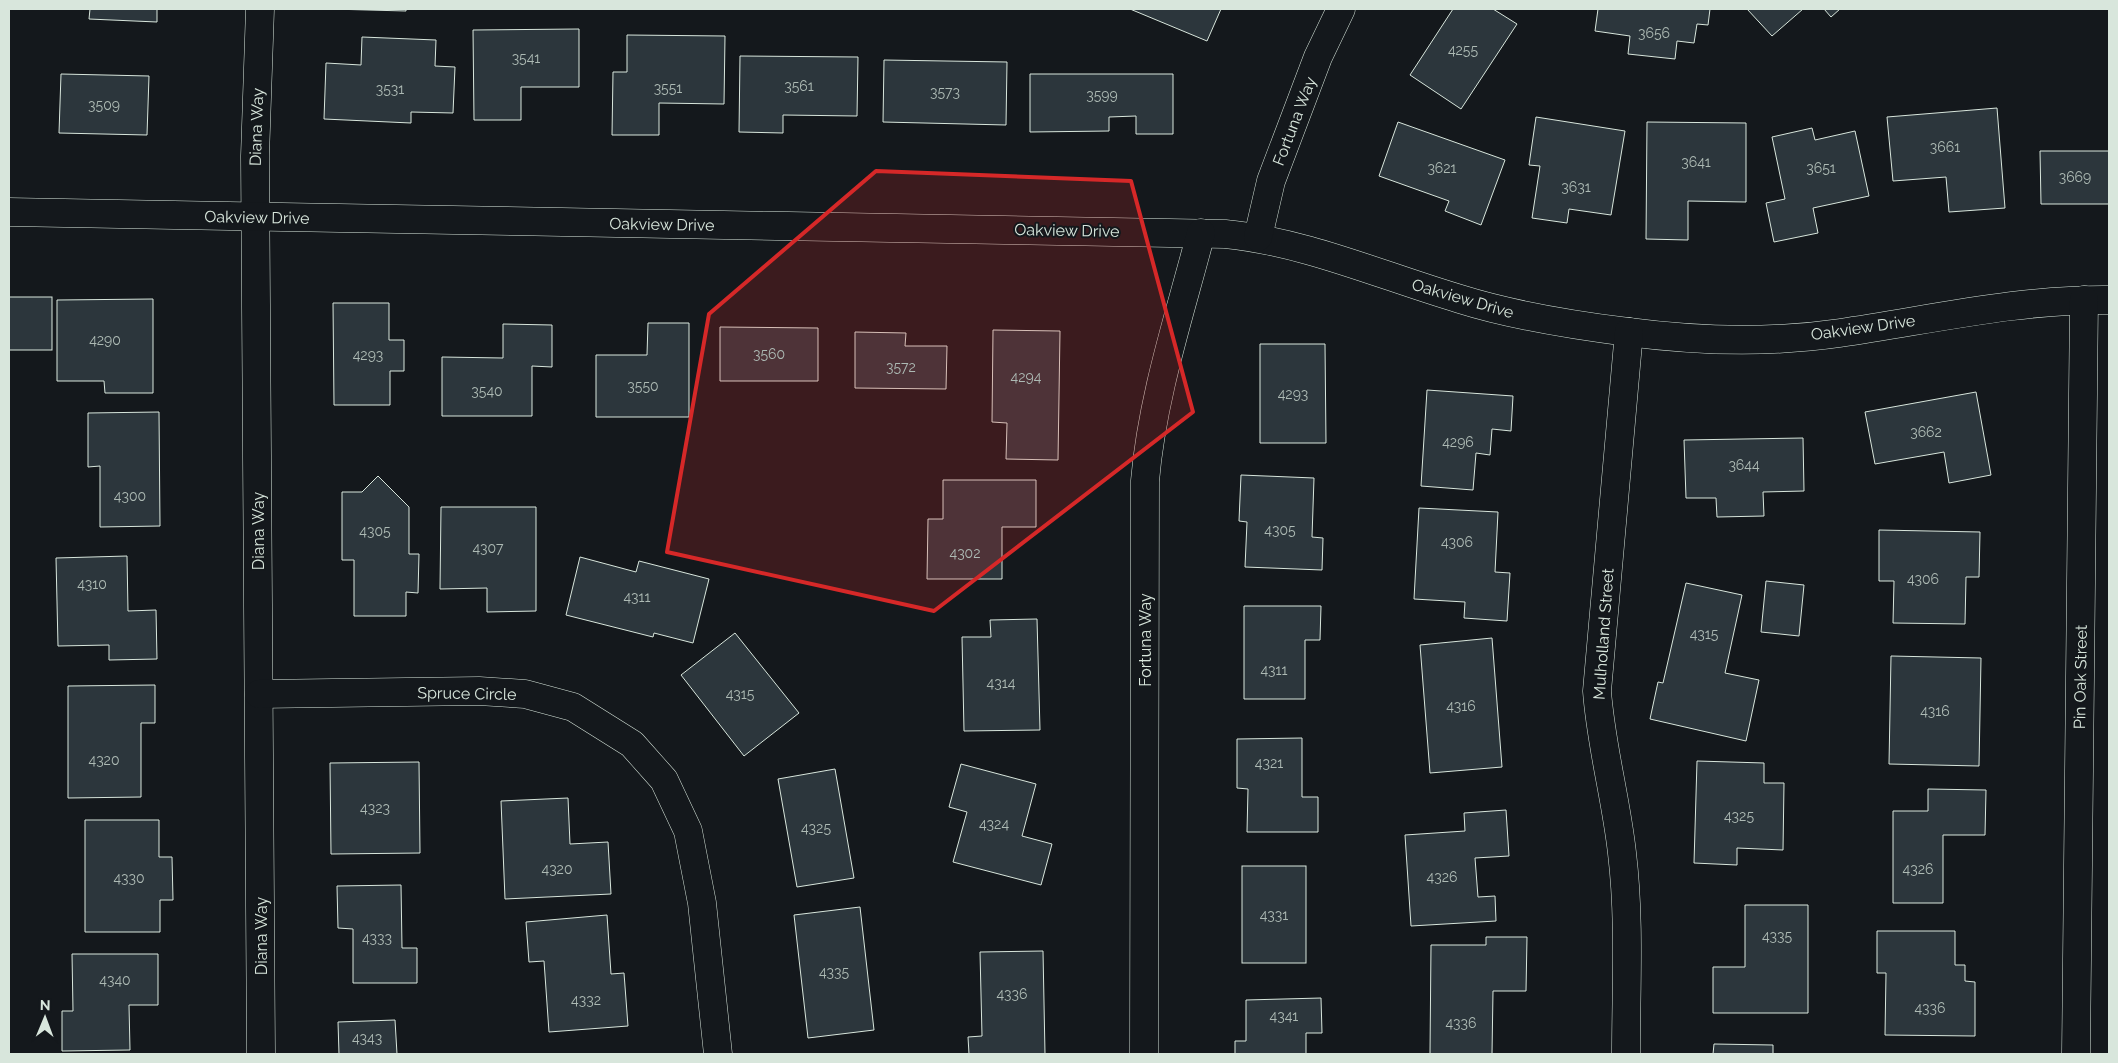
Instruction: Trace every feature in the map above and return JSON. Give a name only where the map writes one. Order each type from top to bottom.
[{"type":"street","name":"Diana Way","points":[[260,9],[255,217],[262,1054]]},
{"type":"street","name":"Fortuna Way","points":[[1258,237],[1271,181],[1318,58],[1341,9]]},
{"type":"street","name":"Oakview Drive","points":[[9,212],[1201,233],[1258,237],[1315,251],[1462,300],[1556,321],[1629,332],[1738,339],[1839,333],[1979,310],[2097,300]]},
{"type":"street","name":"Fortuna Way","points":[[1144,1054],[1146,473],[1154,416],[1201,233]]},
{"type":"street","name":"Pin Oak Street","points":[[2076,1054],[2097,300]]},
{"type":"street","name":"Mulholland Street","points":[[1626,1054],[1626,889],[1622,852],[1599,718],[1597,691],[1629,332]]},
{"type":"street","name":"Spruce Circle","points":[[259,694],[479,691],[525,694],[573,707],[632,744],[664,780],[688,831],[702,903],[718,1054]]},
{"type":"highlighted area","points":[[876,171],[1131,181],[1193,412],[934,611],[667,552],[709,314]]},
{"type":"building","points":[[90,9],[157,9],[157,22],[89,19]]},
{"type":"building","points":[[330,9],[406,9],[406,11]]},
{"type":"building","points":[[1130,9],[1221,9],[1207,41]]},
{"type":"building","points":[[1453,9],[1493,9],[1517,24],[1461,109],[1410,75]]},
{"type":"building","points":[[1598,9],[1710,9],[1708,25],[1697,24],[1694,43],[1677,41],[1675,59],[1628,54],[1630,36],[1595,31]]},
{"type":"building","points":[[1747,9],[1803,9],[1772,36]]},
{"type":"building","points":[[1824,9],[1840,9],[1831,17]]},
{"type":"building","points":[[579,29],[579,87],[521,87],[521,120],[474,120],[473,30]]},
{"type":"building","points":[[627,35],[725,36],[724,104],[659,103],[659,135],[612,135],[613,72],[627,72]]},
{"type":"building","points":[[362,37],[436,40],[435,66],[455,67],[453,113],[411,112],[411,123],[324,119],[326,63],[361,65]]},
{"type":"building","points":[[740,56],[858,57],[857,116],[783,115],[783,133],[739,132]]},
{"type":"building","points":[[884,60],[1007,62],[1006,125],[883,122]]},
{"type":"building","points":[[61,74],[149,76],[147,135],[59,133]]},
{"type":"building","points":[[1030,74],[1173,74],[1173,134],[1136,134],[1136,116],[1109,117],[1109,131],[1030,132]]},
{"type":"building","points":[[1997,108],[2005,208],[1949,212],[1946,177],[1893,181],[1887,117]]},
{"type":"building","points":[[1536,117],[1625,131],[1611,215],[1569,209],[1567,223],[1532,218],[1540,166],[1529,165]]},
{"type":"building","points":[[1398,122],[1505,160],[1481,225],[1445,211],[1449,201],[1379,176]]},
{"type":"building","points":[[1647,122],[1746,123],[1746,202],[1688,201],[1688,240],[1646,239]]},
{"type":"building","points":[[1812,128],[1815,140],[1855,131],[1869,196],[1813,208],[1818,233],[1774,242],[1766,203],[1785,199],[1772,137]]},
{"type":"building","points":[[2040,151],[2109,151],[2109,204],[2041,204]]},
{"type":"building","points":[[9,297],[52,297],[52,350],[9,350]]},
{"type":"building","points":[[153,299],[153,393],[105,393],[104,381],[57,381],[57,300]]},
{"type":"building","points":[[333,303],[389,303],[389,340],[404,340],[404,371],[390,371],[390,405],[334,405]]},
{"type":"building","points":[[648,323],[689,323],[689,417],[596,417],[596,355],[647,355]]},
{"type":"building","points":[[503,324],[552,325],[552,367],[532,366],[532,416],[442,416],[442,357],[503,358]]},
{"type":"building","points":[[720,327],[818,328],[818,381],[720,381]]},
{"type":"building","points":[[993,330],[1060,331],[1058,460],[1006,459],[1007,423],[992,422]]},
{"type":"building","points":[[855,332],[906,333],[905,346],[947,346],[946,389],[855,388]]},
{"type":"building","points":[[1260,344],[1325,344],[1326,443],[1260,443]]},
{"type":"building","points":[[1427,390],[1513,396],[1511,431],[1492,429],[1490,455],[1476,453],[1473,490],[1421,486]]},
{"type":"building","points":[[1976,392],[1991,475],[1949,483],[1944,452],[1875,464],[1865,412]]},
{"type":"building","points":[[159,412],[160,526],[100,527],[100,466],[88,467],[88,413]]},
{"type":"building","points":[[1803,438],[1804,491],[1763,492],[1764,516],[1717,517],[1716,498],[1686,498],[1684,440]]},
{"type":"building","points":[[1241,475],[1314,478],[1312,537],[1323,538],[1322,570],[1245,567],[1247,522],[1239,521]]},
{"type":"building","points":[[378,476],[409,507],[409,554],[419,554],[418,593],[406,592],[406,616],[354,616],[354,560],[342,560],[342,492],[362,492]]},
{"type":"building","points":[[943,480],[1036,480],[1036,527],[1002,527],[1002,579],[927,579],[928,519],[943,519]]},
{"type":"building","points":[[441,507],[536,507],[536,611],[487,612],[487,588],[440,589]]},
{"type":"building","points":[[1419,508],[1498,512],[1495,572],[1510,573],[1507,621],[1464,618],[1465,602],[1414,599]]},
{"type":"building","points":[[1879,530],[1980,532],[1979,577],[1966,577],[1965,624],[1893,623],[1894,581],[1879,581]]},
{"type":"building","points":[[127,556],[128,611],[156,610],[157,659],[109,660],[109,645],[58,646],[56,558]]},
{"type":"building","points":[[580,557],[636,572],[639,561],[709,579],[693,643],[654,633],[653,637],[566,615]]},
{"type":"building","points":[[1766,581],[1804,585],[1799,636],[1761,632]]},
{"type":"building","points":[[1686,583],[1742,595],[1725,673],[1759,680],[1746,741],[1650,719],[1658,682],[1663,683]]},
{"type":"building","points":[[1244,606],[1321,606],[1320,640],[1305,640],[1305,699],[1244,699]]},
{"type":"building","points":[[1037,619],[1040,730],[964,731],[962,637],[991,637],[990,620]]},
{"type":"building","points":[[735,633],[799,713],[744,756],[681,675]]},
{"type":"building","points":[[1492,638],[1502,767],[1430,773],[1420,645]]},
{"type":"building","points":[[1891,656],[1981,658],[1979,766],[1889,764]]},
{"type":"building","points":[[155,685],[155,723],[141,723],[141,797],[68,798],[68,686]]},
{"type":"building","points":[[1302,738],[1302,797],[1318,797],[1318,832],[1247,832],[1248,789],[1237,788],[1237,739]]},
{"type":"building","points":[[1697,761],[1764,763],[1764,783],[1784,783],[1783,850],[1737,848],[1737,865],[1694,863]]},
{"type":"building","points":[[419,762],[420,853],[331,854],[330,763]]},
{"type":"building","points":[[961,764],[1036,784],[1022,836],[1052,844],[1041,885],[953,862],[967,812],[949,807]]},
{"type":"building","points":[[835,769],[854,878],[797,887],[778,779]]},
{"type":"building","points":[[1928,789],[1986,790],[1985,835],[1943,835],[1943,903],[1893,903],[1893,811],[1928,811]]},
{"type":"building","points":[[568,798],[570,844],[608,842],[611,894],[505,899],[501,801]]},
{"type":"building","points":[[1506,810],[1509,856],[1475,858],[1478,897],[1495,896],[1496,921],[1411,926],[1405,835],[1465,831],[1464,813]]},
{"type":"building","points":[[85,820],[159,820],[159,857],[172,857],[173,900],[160,900],[160,932],[85,932]]},
{"type":"building","points":[[1242,866],[1306,866],[1306,963],[1242,963]]},
{"type":"building","points":[[401,885],[402,948],[417,948],[417,983],[353,983],[353,929],[338,928],[337,886]]},
{"type":"building","points":[[1745,905],[1808,905],[1808,1013],[1713,1013],[1713,967],[1745,967]]},
{"type":"building","points":[[860,907],[874,1030],[808,1038],[794,915]]},
{"type":"building","points":[[607,915],[611,974],[624,973],[628,1026],[549,1032],[544,961],[529,962],[526,922]]},
{"type":"building","points":[[1877,931],[1955,931],[1955,965],[1965,965],[1965,981],[1975,982],[1975,1036],[1885,1035],[1886,973],[1877,973]]},
{"type":"building","points":[[1486,937],[1527,937],[1526,991],[1493,991],[1492,1054],[1430,1054],[1431,945],[1486,945]]},
{"type":"building","points":[[1043,951],[1045,1054],[969,1054],[968,1037],[982,1036],[980,952]]},
{"type":"building","points":[[72,954],[158,954],[158,1005],[129,1005],[130,1050],[62,1051],[62,1011],[73,1011]]},
{"type":"building","points":[[1321,998],[1322,1033],[1306,1033],[1306,1054],[1235,1054],[1235,1041],[1246,1041],[1246,1000]]},
{"type":"building","points":[[395,1020],[397,1054],[339,1054],[338,1022]]},
{"type":"building","points":[[1714,1044],[1773,1045],[1773,1054],[1713,1054]]}]
